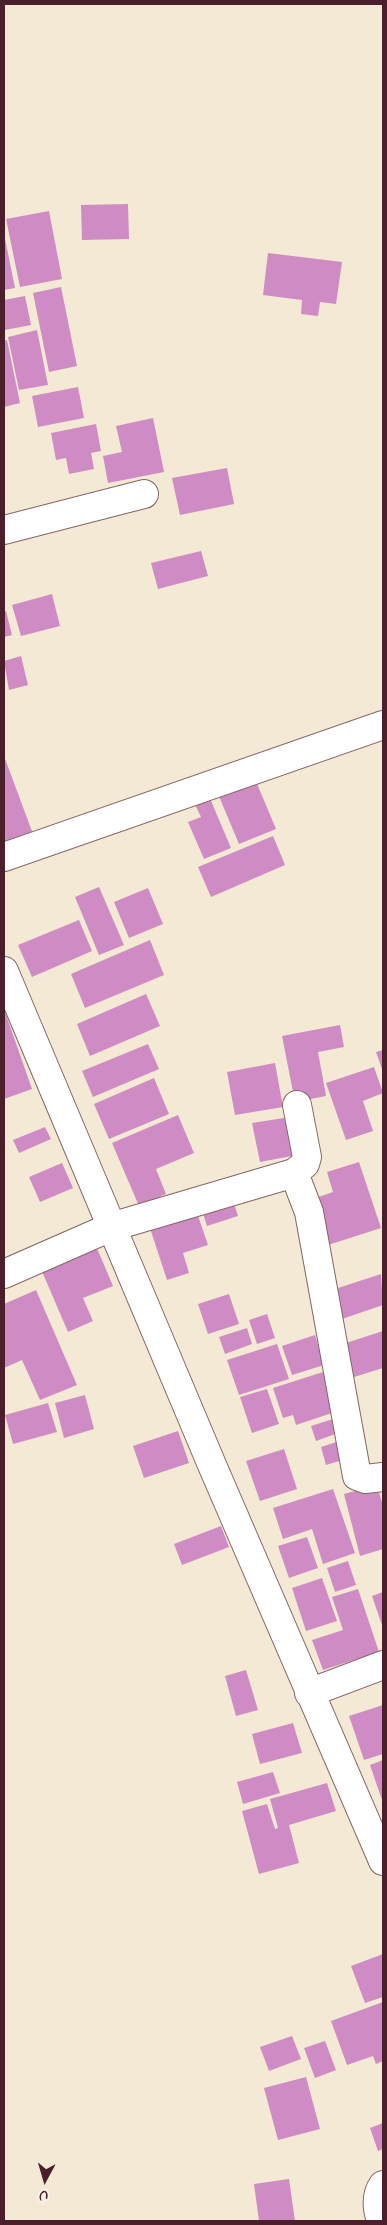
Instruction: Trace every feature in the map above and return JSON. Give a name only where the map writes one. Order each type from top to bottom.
[{"type":"street","points":[[4,530],[144,494]]},
{"type":"street","points":[[4,857],[383,725]]},
{"type":"street","points":[[4,971],[309,1693],[383,1861]]},
{"type":"street","points":[[4,1274],[111,1227],[294,1173],[305,1164],[307,1157],[297,1105]]},
{"type":"street","points":[[294,1173],[309,1212],[357,1476],[365,1479],[383,1476]]},
{"type":"street","points":[[309,1693],[383,1665]]},
{"type":"street","points":[[380,2221],[378,2196],[383,2185]]},
{"type":"building","points":[[128,204],[129,239],[82,240],[81,205]]},
{"type":"building","points":[[49,211],[62,279],[20,287],[6,219]]},
{"type":"building","points":[[4,234],[15,288],[4,290]]},
{"type":"building","points":[[268,253],[342,262],[336,304],[320,302],[318,316],[301,314],[302,300],[263,295]]},
{"type":"building","points":[[61,287],[77,366],[49,372],[33,293]]},
{"type":"building","points":[[25,296],[31,325],[5,330],[4,300]]},
{"type":"building","points":[[37,330],[48,385],[19,390],[8,337]]},
{"type":"building","points":[[7,340],[20,403],[4,407],[4,341]]},
{"type":"building","points":[[78,387],[84,418],[38,427],[32,396]]},
{"type":"building","points":[[153,418],[164,472],[108,483],[103,456],[122,452],[116,426]]},
{"type":"building","points":[[96,424],[101,451],[91,453],[94,469],[69,474],[66,458],[56,460],[51,433]]},
{"type":"building","points":[[227,468],[234,504],[180,515],[172,478]]},
{"type":"building","points":[[201,551],[208,576],[158,589],[151,563]]},
{"type":"building","points":[[52,594],[60,626],[21,636],[12,605]]},
{"type":"building","points":[[6,611],[12,635],[4,637],[4,612]]},
{"type":"building","points":[[21,656],[28,685],[9,690],[4,661]]},
{"type":"building","points":[[4,756],[33,834],[4,845]]},
{"type":"building","points":[[255,779],[276,829],[239,844],[218,794]]},
{"type":"building","points":[[206,789],[231,848],[204,859],[188,822],[201,817],[191,796]]},
{"type":"building","points":[[273,836],[285,865],[211,897],[198,867]]},
{"type":"building","points":[[99,887],[124,945],[99,955],[75,897]]},
{"type":"building","points":[[148,888],[163,924],[129,938],[114,902]]},
{"type":"building","points":[[79,920],[92,951],[32,977],[18,945]]},
{"type":"building","points":[[150,940],[164,975],[85,1008],[71,974]]},
{"type":"building","points":[[146,994],[160,1026],[90,1056],[77,1024]]},
{"type":"building","points":[[4,1009],[32,1089],[4,1099]]},
{"type":"building","points":[[340,1025],[344,1047],[318,1052],[326,1096],[295,1102],[282,1036]]},
{"type":"building","points":[[148,1044],[159,1069],[93,1097],[82,1071]]},
{"type":"building","points":[[383,1050],[383,1072],[376,1052]]},
{"type":"building","points":[[275,1063],[283,1107],[235,1115],[227,1072]]},
{"type":"building","points":[[374,1067],[383,1093],[363,1101],[373,1131],[346,1140],[326,1083]]},
{"type":"building","points":[[154,1078],[169,1114],[109,1139],[94,1104]]},
{"type":"building","points":[[178,1115],[194,1153],[156,1169],[166,1194],[139,1206],[112,1143]]},
{"type":"building","points":[[290,1117],[297,1155],[260,1162],[252,1123]]},
{"type":"building","points":[[45,1127],[51,1139],[19,1153],[13,1140]]},
{"type":"building","points":[[359,1162],[381,1228],[328,1245],[313,1199],[333,1192],[327,1172]]},
{"type":"building","points":[[62,1163],[73,1188],[40,1202],[29,1177]]},
{"type":"building","points":[[231,1194],[238,1216],[207,1226],[200,1204]]},
{"type":"building","points":[[194,1204],[208,1245],[183,1253],[189,1273],[167,1280],[147,1219]]},
{"type":"building","points":[[96,1246],[113,1286],[83,1298],[93,1321],[68,1332],[41,1269]]},
{"type":"building","points":[[381,1274],[383,1305],[342,1319],[332,1290]]},
{"type":"building","points":[[36,1290],[77,1385],[40,1400],[22,1360],[4,1368],[4,1304]]},
{"type":"building","points":[[229,1294],[239,1324],[208,1334],[198,1304]]},
{"type":"building","points":[[267,1314],[275,1338],[257,1344],[249,1320]]},
{"type":"building","points":[[247,1328],[252,1344],[225,1354],[219,1337]]},
{"type":"building","points":[[383,1331],[383,1368],[354,1377],[343,1344]]},
{"type":"building","points":[[315,1335],[324,1365],[292,1375],[282,1346]]},
{"type":"building","points":[[277,1344],[289,1379],[239,1395],[227,1360]]},
{"type":"building","points":[[323,1372],[333,1402],[329,1403],[332,1413],[296,1425],[293,1415],[283,1418],[273,1388]]},
{"type":"building","points":[[267,1389],[279,1424],[252,1433],[240,1397]]},
{"type":"building","points":[[85,1395],[94,1429],[64,1438],[55,1403]]},
{"type":"building","points":[[48,1403],[57,1432],[13,1444],[5,1415]]},
{"type":"building","points":[[333,1419],[338,1433],[316,1441],[311,1426]]},
{"type":"building","points":[[178,1431],[189,1463],[144,1478],[133,1446]]},
{"type":"building","points":[[343,1440],[349,1458],[326,1465],[321,1447]]},
{"type":"building","points":[[284,1449],[297,1489],[260,1501],[246,1461]]},
{"type":"building","points":[[377,1485],[383,1506],[383,1549],[360,1556],[344,1494]]},
{"type":"building","points":[[333,1489],[355,1553],[323,1564],[312,1529],[283,1539],[273,1508]]},
{"type":"building","points":[[221,1526],[229,1547],[182,1565],[174,1544]]},
{"type":"building","points":[[307,1537],[318,1568],[289,1578],[278,1546]]},
{"type":"building","points":[[348,1561],[356,1585],[335,1592],[327,1568]]},
{"type":"building","points":[[322,1578],[337,1621],[306,1631],[292,1588]]},
{"type":"building","points":[[358,1589],[379,1652],[323,1670],[312,1640],[343,1630],[332,1597]]},
{"type":"building","points":[[383,1592],[383,1628],[372,1596]]},
{"type":"building","points":[[246,1670],[258,1710],[236,1716],[225,1676]]},
{"type":"building","points":[[383,1705],[383,1754],[364,1760],[349,1716]]},
{"type":"building","points":[[293,1723],[302,1753],[260,1764],[252,1734]]},
{"type":"building","points":[[383,1760],[383,1803],[370,1765]]},
{"type":"building","points":[[273,1772],[280,1793],[243,1804],[237,1782]]},
{"type":"building","points":[[327,1783],[336,1811],[289,1825],[299,1863],[259,1874],[242,1811],[267,1804],[275,1829],[278,1828],[270,1799]]},
{"type":"building","points":[[383,1954],[383,1997],[365,2003],[351,1966]]},
{"type":"building","points":[[383,2002],[383,2061],[376,2064],[373,2056],[347,2065],[331,2021]]},
{"type":"building","points":[[292,2036],[301,2059],[269,2071],[260,2047]]},
{"type":"building","points":[[325,2041],[336,2070],[315,2078],[304,2048]]},
{"type":"building","points":[[306,2077],[320,2129],[278,2140],[264,2088]]},
{"type":"building","points":[[383,2123],[383,2149],[378,2151],[370,2128]]},
{"type":"building","points":[[289,2179],[295,2221],[259,2221],[254,2184]]}]
